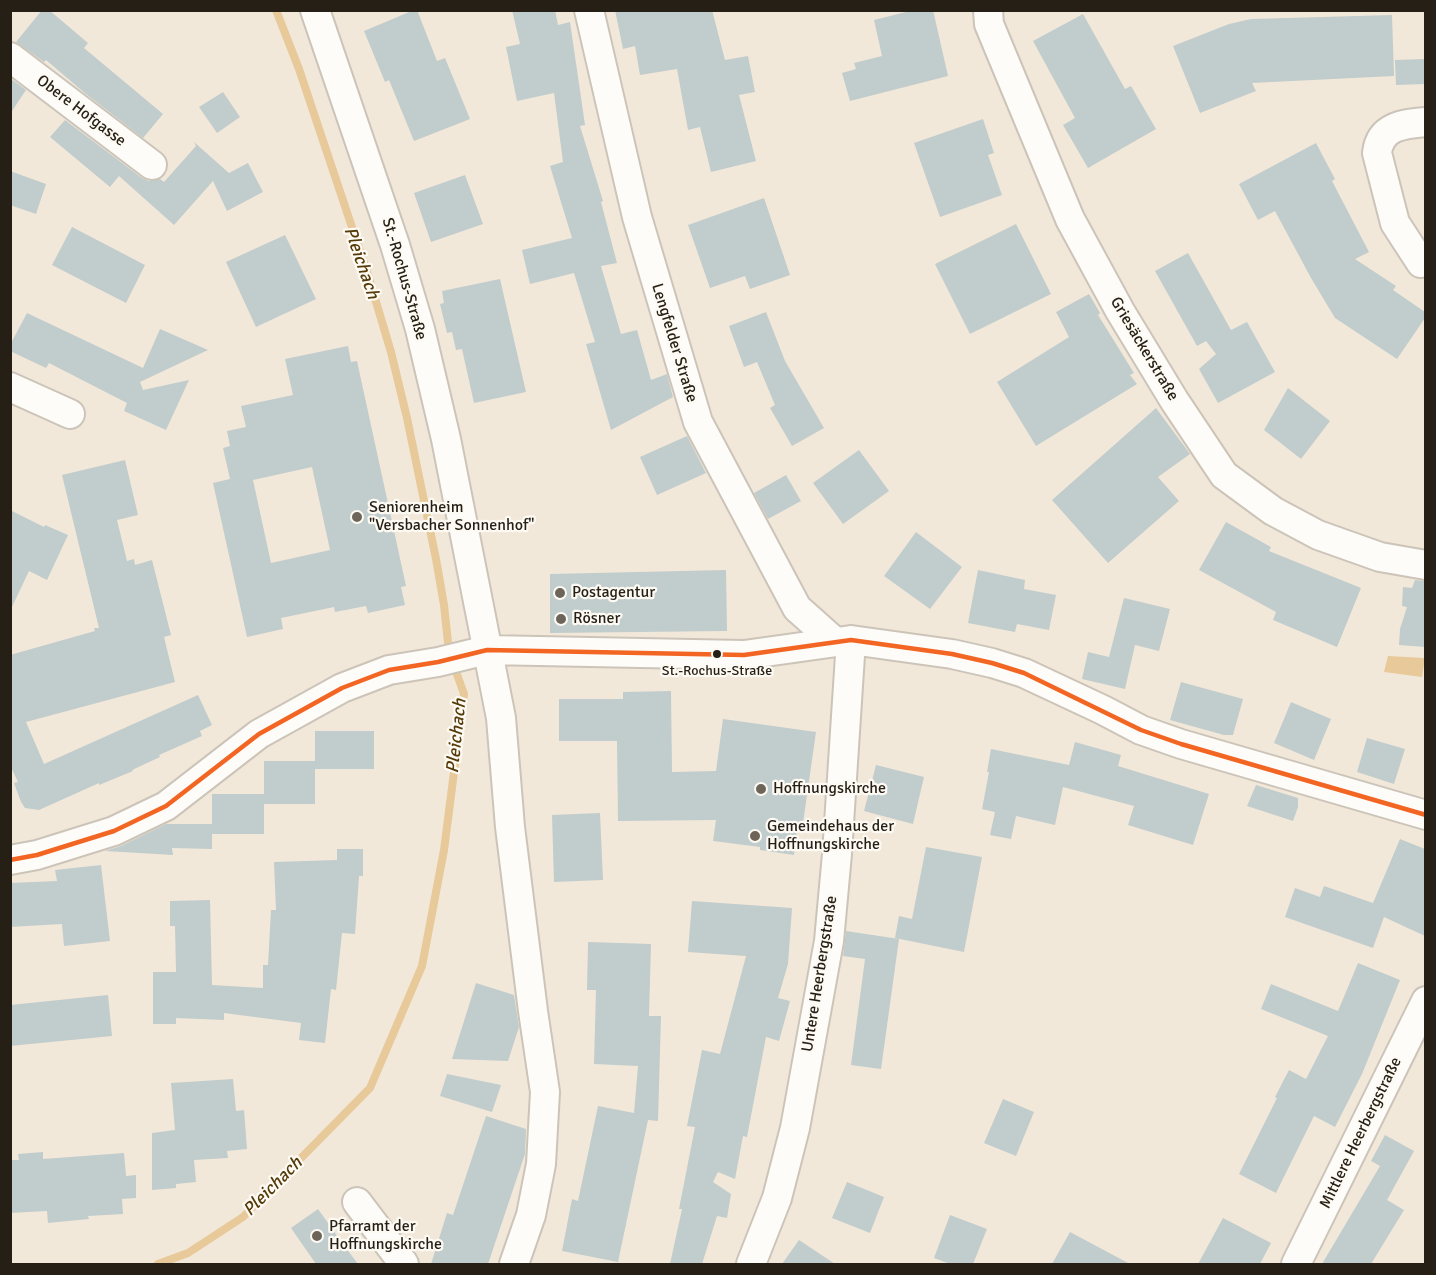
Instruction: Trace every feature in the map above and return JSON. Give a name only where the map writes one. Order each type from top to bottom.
[{"type":"street","name":"St.-Rochus-Straße","points":[[315,10],[395,244],[420,329],[446,439],[501,718],[512,838],[531,999],[545,1092],[541,1164],[531,1215],[513,1264]]},
{"type":"street","name":"Lengfelder Straße","points":[[589,10],[637,218],[698,422],[797,608],[842,641]]},
{"type":"street","name":"Griesäckerstraße","points":[[988,10],[989,24],[1070,219],[1120,311],[1174,400],[1224,475],[1273,511],[1318,535],[1380,557],[1425,565]]},
{"type":"street","name":"Obere Hofgasse","points":[[10,57],[152,165]]},
{"type":"street","points":[[1421,263],[1395,223],[1377,153],[1378,141],[1383,134],[1405,124],[1425,122]]},
{"type":"street","points":[[10,387],[70,414]]},
{"type":"street","points":[[10,860],[37,855],[114,831],[166,806],[259,734],[333,693],[389,670],[438,662],[488,650],[744,655],[842,641],[952,654],[1024,673],[1141,730],[1300,780],[1425,815]]},
{"type":"street","name":"Untere Heerbergstraße","points":[[751,1264],[777,1198],[795,1128],[829,941],[837,854],[842,641]]},
{"type":"street","name":"Mittlere Heerbergstraße","points":[[1296,1264],[1425,1001]]},
{"type":"street","points":[[357,1202],[404,1264]]},
{"type":"shaded area","points":[[1388,656],[1425,658],[1422,677],[1384,672]]},
{"type":"building","points":[[42,10],[49,10],[88,43],[84,48],[163,114],[143,138],[46,60],[44,62],[16,42]]},
{"type":"building","points":[[417,10],[437,61],[445,58],[470,119],[414,141],[389,80],[385,82],[364,31]]},
{"type":"building","points":[[512,10],[555,10],[558,25],[570,22],[585,125],[580,126],[603,201],[601,202],[617,263],[601,266],[621,334],[637,330],[651,380],[667,374],[673,397],[611,430],[586,344],[595,342],[574,273],[530,284],[522,250],[572,238],[550,166],[563,162],[554,93],[517,101],[506,47],[520,44]]},
{"type":"building","points":[[615,10],[712,10],[725,60],[748,56],[755,92],[739,95],[756,161],[711,172],[700,127],[688,130],[677,69],[640,75],[635,46],[623,49]]},
{"type":"building","points":[[914,10],[933,10],[948,76],[850,101],[842,73],[856,69],[854,63],[882,56],[874,20]]},
{"type":"building","points":[[1083,14],[1125,89],[1131,86],[1156,129],[1088,168],[1063,125],[1075,118],[1033,41]]},
{"type":"building","points":[[1392,15],[1394,76],[1252,83],[1256,91],[1200,113],[1173,46],[1229,24],[1251,19]]},
{"type":"building","points":[[1425,59],[1425,84],[1396,85],[1395,60]]},
{"type":"building","points":[[10,78],[26,90],[10,114]]},
{"type":"building","points":[[223,92],[240,117],[217,133],[199,107]]},
{"type":"building","points":[[983,119],[994,153],[988,155],[1002,195],[940,217],[914,143]]},
{"type":"building","points":[[65,120],[149,181],[160,179],[164,182],[196,146],[194,142],[229,173],[248,163],[263,192],[227,211],[213,181],[174,225],[119,176],[110,187],[50,137]]},
{"type":"building","points":[[1316,143],[1335,179],[1332,181],[1369,252],[1355,259],[1396,286],[1393,290],[1425,312],[1425,318],[1397,359],[1335,318],[1275,211],[1258,220],[1239,184]]},
{"type":"building","points":[[10,171],[46,184],[36,214],[10,205]]},
{"type":"building","points":[[465,175],[483,224],[431,242],[414,193]]},
{"type":"building","points":[[764,198],[790,275],[750,289],[745,276],[710,288],[688,225]]},
{"type":"building","points":[[1016,224],[1051,294],[970,334],[935,264]]},
{"type":"building","points":[[72,227],[145,265],[126,303],[52,265]]},
{"type":"building","points":[[285,235],[316,299],[256,327],[226,262]]},
{"type":"building","points":[[1188,253],[1231,330],[1247,322],[1275,372],[1218,403],[1199,369],[1216,354],[1206,341],[1197,346],[1155,271]]},
{"type":"building","points":[[500,279],[526,392],[474,403],[462,349],[456,350],[452,332],[447,333],[440,304],[444,303],[442,291]]},
{"type":"building","points":[[1089,294],[1100,313],[1098,315],[1134,373],[1130,375],[1137,384],[1036,446],[997,382],[1069,337],[1056,312]]},
{"type":"building","points":[[766,312],[785,361],[824,428],[792,446],[770,408],[775,405],[757,362],[744,367],[729,326]]},
{"type":"building","points":[[27,313],[143,368],[160,329],[208,350],[140,382],[143,390],[189,380],[166,430],[124,411],[127,403],[49,363],[46,368],[10,351],[10,345]]},
{"type":"building","name":"Seniorenheim \"Versbacher Sonnenhof\"","points":[[348,346],[351,362],[357,361],[406,586],[401,587],[405,605],[368,613],[366,606],[335,612],[334,607],[281,618],[283,629],[247,637],[213,483],[230,479],[223,448],[230,446],[227,431],[246,427],[241,406],[293,395],[285,359]],"holes":[[[312,467],[330,550],[271,563],[253,480]]]},
{"type":"building","points":[[1288,388],[1330,421],[1301,459],[1264,430]]},
{"type":"building","points":[[1156,408],[1190,454],[1158,477],[1179,501],[1108,563],[1052,500]]},
{"type":"building","points":[[687,436],[706,473],[657,495],[640,457]]},
{"type":"building","points":[[859,450],[889,491],[843,524],[813,483]]},
{"type":"building","points":[[125,460],[138,515],[117,520],[127,561],[134,559],[135,565],[152,560],[171,635],[164,637],[175,682],[26,722],[44,764],[198,695],[212,725],[200,731],[202,736],[159,755],[160,757],[133,771],[99,785],[99,783],[39,810],[25,808],[14,783],[18,782],[10,765],[10,655],[99,628],[62,475]]},
{"type":"building","points":[[786,475],[801,501],[768,519],[754,493]]},
{"type":"building","points":[[10,510],[44,527],[45,525],[68,535],[47,580],[29,571],[10,611]]},
{"type":"building","points":[[1226,522],[1271,547],[1269,551],[1361,588],[1337,647],[1273,620],[1276,612],[1199,570]]},
{"type":"building","points":[[916,532],[962,567],[930,609],[884,576]]},
{"type":"building","points":[[726,570],[727,631],[550,633],[550,574]]},
{"type":"building","points":[[978,570],[1025,580],[1024,589],[1056,595],[1049,630],[1017,624],[1015,632],[968,623]]},
{"type":"building","points":[[1415,580],[1425,581],[1425,647],[1399,645],[1400,629],[1407,607],[1402,606],[1403,587],[1412,588]]},
{"type":"building","points":[[1124,598],[1170,609],[1159,651],[1135,645],[1125,689],[1082,679],[1088,652],[1109,657]]},
{"type":"building","points":[[1181,682],[1243,699],[1233,735],[1224,735],[1170,720]]},
{"type":"building","points":[[671,691],[672,772],[716,771],[723,719],[816,732],[803,823],[798,822],[794,855],[760,850],[760,847],[713,841],[716,820],[618,821],[617,741],[559,741],[559,699],[623,699],[623,692]]},
{"type":"building","points":[[1291,702],[1331,719],[1314,760],[1274,743]]},
{"type":"building","points":[[315,731],[374,731],[374,769],[315,769],[315,804],[264,804],[264,761],[315,761]]},
{"type":"building","points":[[1367,738],[1405,749],[1394,784],[1357,772]]},
{"type":"building","points":[[1075,742],[1121,755],[1118,766],[1209,794],[1193,845],[1128,825],[1134,806],[1063,787],[1055,825],[1016,816],[1011,839],[990,835],[995,812],[982,809],[991,749],[1069,765]]},
{"type":"building","points":[[876,765],[924,777],[913,824],[864,811]]},
{"type":"building","points":[[1256,785],[1298,798],[1298,807],[1293,821],[1247,806]]},
{"type":"building","points":[[212,794],[264,794],[264,834],[212,834]]},
{"type":"building","points":[[600,813],[603,880],[554,882],[552,815]]},
{"type":"building","points":[[166,824],[212,824],[212,849],[172,848],[173,855],[105,851],[121,846]]},
{"type":"building","points":[[1400,839],[1425,849],[1425,936],[1384,917],[1373,948],[1285,917],[1295,888],[1320,897],[1324,886],[1373,903]]},
{"type":"building","points":[[926,847],[982,857],[964,952],[895,938],[899,916],[912,919]]},
{"type":"building","points":[[337,849],[363,849],[363,876],[359,876],[355,934],[342,933],[336,990],[331,989],[325,1043],[299,1040],[301,1023],[224,1013],[224,1020],[176,1018],[176,1024],[153,1024],[153,972],[176,972],[175,926],[170,926],[170,901],[210,900],[212,985],[263,988],[263,965],[268,965],[271,910],[276,910],[274,862],[337,860]]},
{"type":"building","points":[[101,865],[110,941],[64,946],[62,924],[10,927],[10,883],[57,881],[55,870]]},
{"type":"building","points":[[692,901],[792,908],[788,964],[778,998],[790,1001],[779,1041],[766,1037],[747,1137],[743,1136],[735,1179],[718,1172],[713,1182],[731,1194],[727,1218],[717,1216],[702,1264],[670,1264],[682,1209],[679,1209],[695,1127],[687,1126],[702,1050],[720,1054],[746,956],[688,952]]},
{"type":"building","points":[[846,931],[899,939],[881,1069],[851,1065],[865,959],[843,956]]},
{"type":"building","points":[[588,942],[651,944],[649,1016],[661,1016],[658,1121],[648,1120],[618,1262],[562,1251],[572,1199],[578,1201],[598,1106],[634,1113],[638,1066],[594,1064],[596,990],[587,990]]},
{"type":"building","points":[[1358,963],[1400,980],[1362,1074],[1335,1127],[1314,1116],[1276,1193],[1239,1174],[1289,1070],[1306,1079],[1328,1036],[1261,1009],[1271,984],[1338,1011]]},
{"type":"building","points":[[476,983],[514,995],[519,1027],[508,1061],[452,1059]]},
{"type":"building","points":[[108,995],[112,1036],[10,1046],[10,1005]]},
{"type":"building","points":[[447,1074],[501,1085],[492,1112],[440,1096]]},
{"type":"building","points":[[233,1079],[236,1111],[244,1110],[247,1149],[227,1151],[228,1158],[194,1160],[196,1182],[176,1184],[176,1188],[152,1190],[152,1133],[175,1130],[171,1083]]},
{"type":"building","points":[[1003,1099],[1034,1112],[1016,1156],[984,1143]]},
{"type":"building","points":[[486,1116],[526,1129],[525,1154],[488,1264],[431,1264],[447,1213],[453,1215]]},
{"type":"building","points":[[1385,1135],[1414,1151],[1387,1200],[1404,1210],[1371,1264],[1322,1264],[1380,1166],[1371,1161]]},
{"type":"building","points":[[43,1152],[43,1159],[124,1153],[126,1176],[136,1175],[136,1198],[122,1199],[123,1214],[88,1216],[89,1219],[48,1223],[47,1211],[10,1213],[10,1160],[19,1160],[18,1154]]},
{"type":"building","points":[[847,1182],[884,1197],[870,1233],[832,1218]]},
{"type":"building","name":"Pfarramt der Hoffnungskirche","points":[[318,1209],[358,1264],[316,1264],[291,1228]]},
{"type":"building","points":[[950,1215],[987,1229],[973,1264],[950,1264],[934,1258]]},
{"type":"building","points":[[1223,1218],[1271,1243],[1260,1264],[1198,1264]]},
{"type":"building","points":[[1070,1232],[1130,1264],[1052,1264]]},
{"type":"building","points":[[799,1240],[835,1264],[782,1264]]},
{"type":"waterway","name":"Pleichach","points":[[158,1264],[188,1253],[243,1217],[370,1088],[422,966],[444,850],[464,694],[449,652],[436,559],[391,352],[368,275],[299,69],[276,10]]},
{"type":"transit line","points":[[10,860],[37,855],[114,831],[166,806],[259,734],[342,688],[389,670],[438,662],[487,650],[744,655],[851,640],[952,654],[1024,673],[1141,730],[1181,744],[1426,815]]},
{"type":"place","name":"Seniorenheim \"Versbacher Sonnenhof\"","points":[[357,517]]},
{"type":"place","name":"Postagentur","points":[[560,593]]},
{"type":"place","name":"Rösner","points":[[561,619]]},
{"type":"place","name":"St.-Rochus-Straße","points":[[717,654]]},
{"type":"place","name":"Hoffnungskirche","points":[[761,789]]},
{"type":"place","name":"Gemeindehaus der Hoffnungskirche","points":[[755,836]]},
{"type":"place","name":"Pfarramt der Hoffnungskirche","points":[[317,1236]]}]
